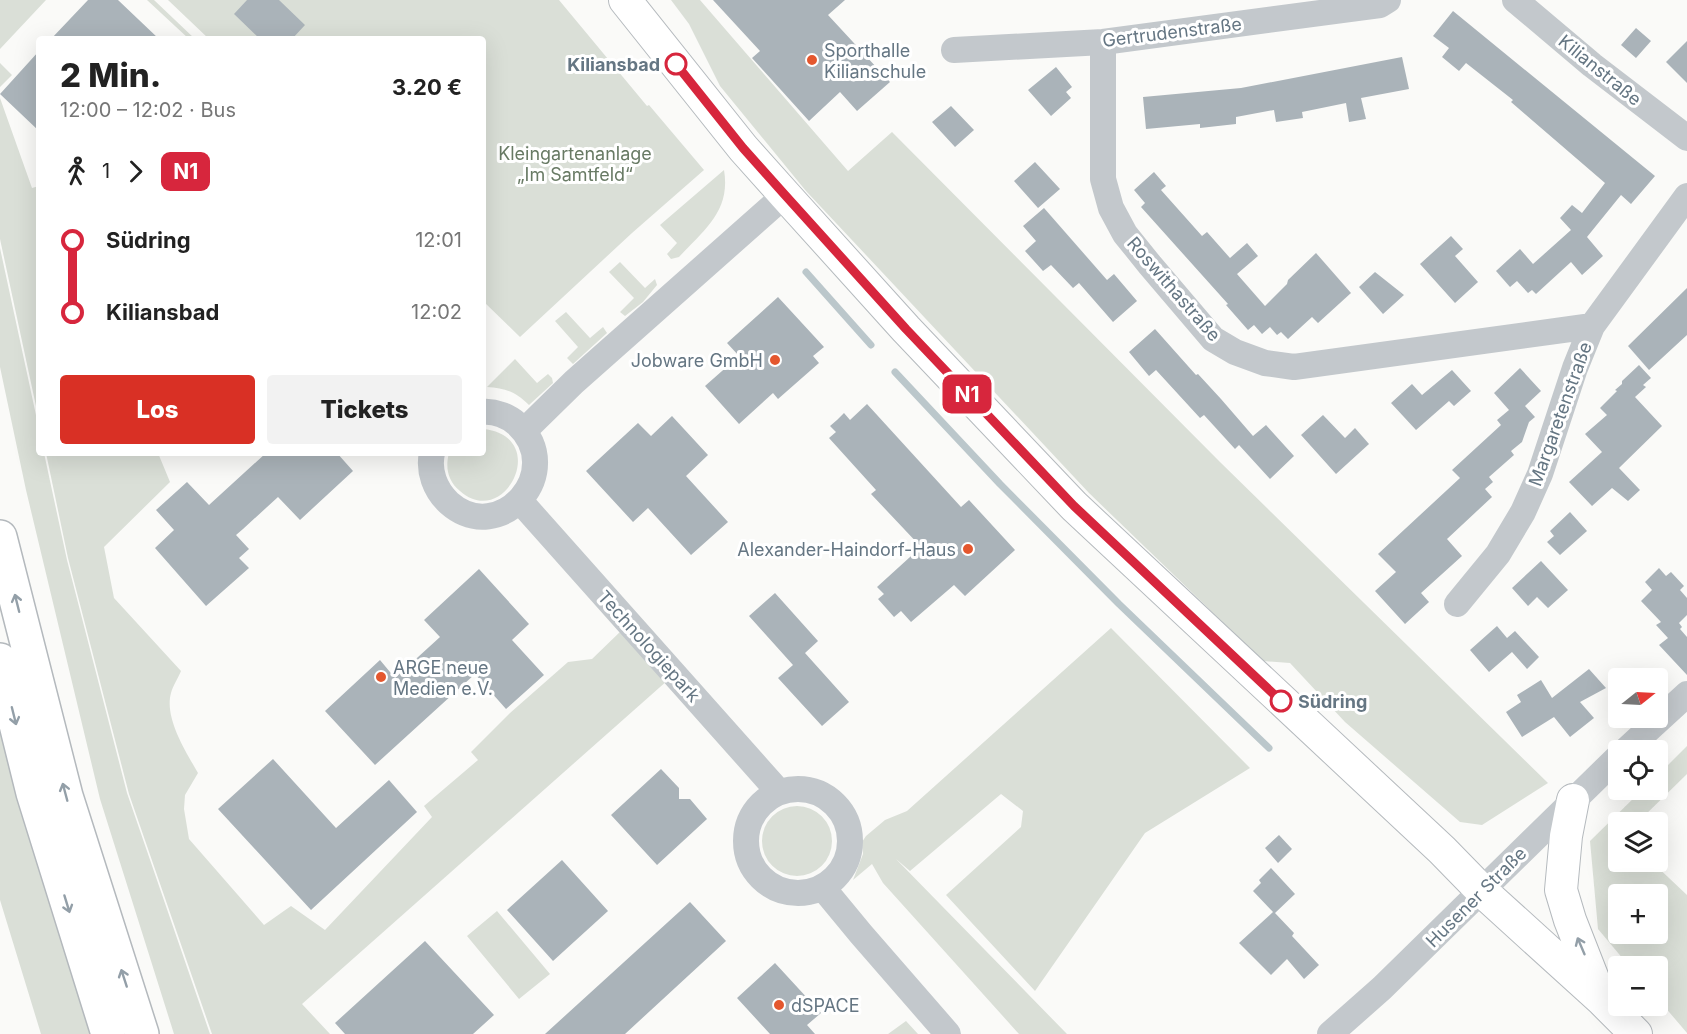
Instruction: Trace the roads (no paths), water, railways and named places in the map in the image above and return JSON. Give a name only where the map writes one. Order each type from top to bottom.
[{"type":"highway","points":[[0,537],[66,796],[141,1034]]},
{"type":"highway","points":[[0,660],[33,793],[108,1034]]},
{"type":"main road","points":[[625,0],[743,148],[906,329],[1074,506],[1636,1034]]},
{"type":"main road","points":[[1573,800],[1566,836],[1561,890],[1570,920],[1602,1000]]},
{"type":"street","name":"Gertrudenstraße","points":[[954,50],[1103,42],[1380,5],[1388,0]]},
{"type":"street","name":"Kilianstraße","points":[[1515,0],[1592,65],[1687,138]]},
{"type":"street","name":"Roswithastraße","points":[[1103,42],[1103,179],[1111,208],[1125,234],[1213,339],[1235,352],[1265,363],[1294,367],[1592,326]]},
{"type":"street","points":[[524,431],[574,382],[785,195]]},
{"type":"street","name":"Margaretenstraße","points":[[1457,604],[1498,554],[1523,512],[1540,474],[1575,368],[1592,326],[1687,196]]},
{"type":"street","points":[[432,456],[432,474],[436,487],[454,507],[480,516],[493,515],[506,511],[520,501],[532,482],[535,468],[535,455],[531,442],[524,431],[513,421],[501,415],[486,412]]},
{"type":"street","name":"Technologiepark","points":[[520,501],[779,792]]},
{"type":"street","points":[[1637,740],[1687,694]]},
{"type":"street","name":"Husener Straße","points":[[1330,1034],[1483,892],[1608,767]]},
{"type":"street","points":[[800,788],[822,794],[841,810],[851,837],[850,849],[845,866],[839,875],[824,888],[795,894],[764,882],[755,873],[748,860],[745,842],[750,819],[763,801],[779,792],[800,788]]},
{"type":"street","points":[[824,888],[948,1034]]},
{"type":"waterway","points":[[806,272],[871,345]]},
{"type":"waterway","points":[[895,372],[1000,484],[1119,604],[1269,748]]},
{"type":"place","name":"Sporthalle Kilianschule","points":[[812,60]]},
{"type":"place","name":"Kiliansbad","points":[[676,64]]},
{"type":"place","name":"Jobware GmbH","points":[[775,360]]},
{"type":"place","name":"Alexander-Haindorf-Haus","points":[[968,549]]},
{"type":"place","name":"ARGE neue Medien e.V.","points":[[381,677]]},
{"type":"place","name":"Südring","points":[[1281,701]]},
{"type":"place","name":"dSPACE","points":[[779,1005]]},
{"type":"park label","name":"Kleingartenanlage „Im Samtfeld“","points":[[575,163]]}]
